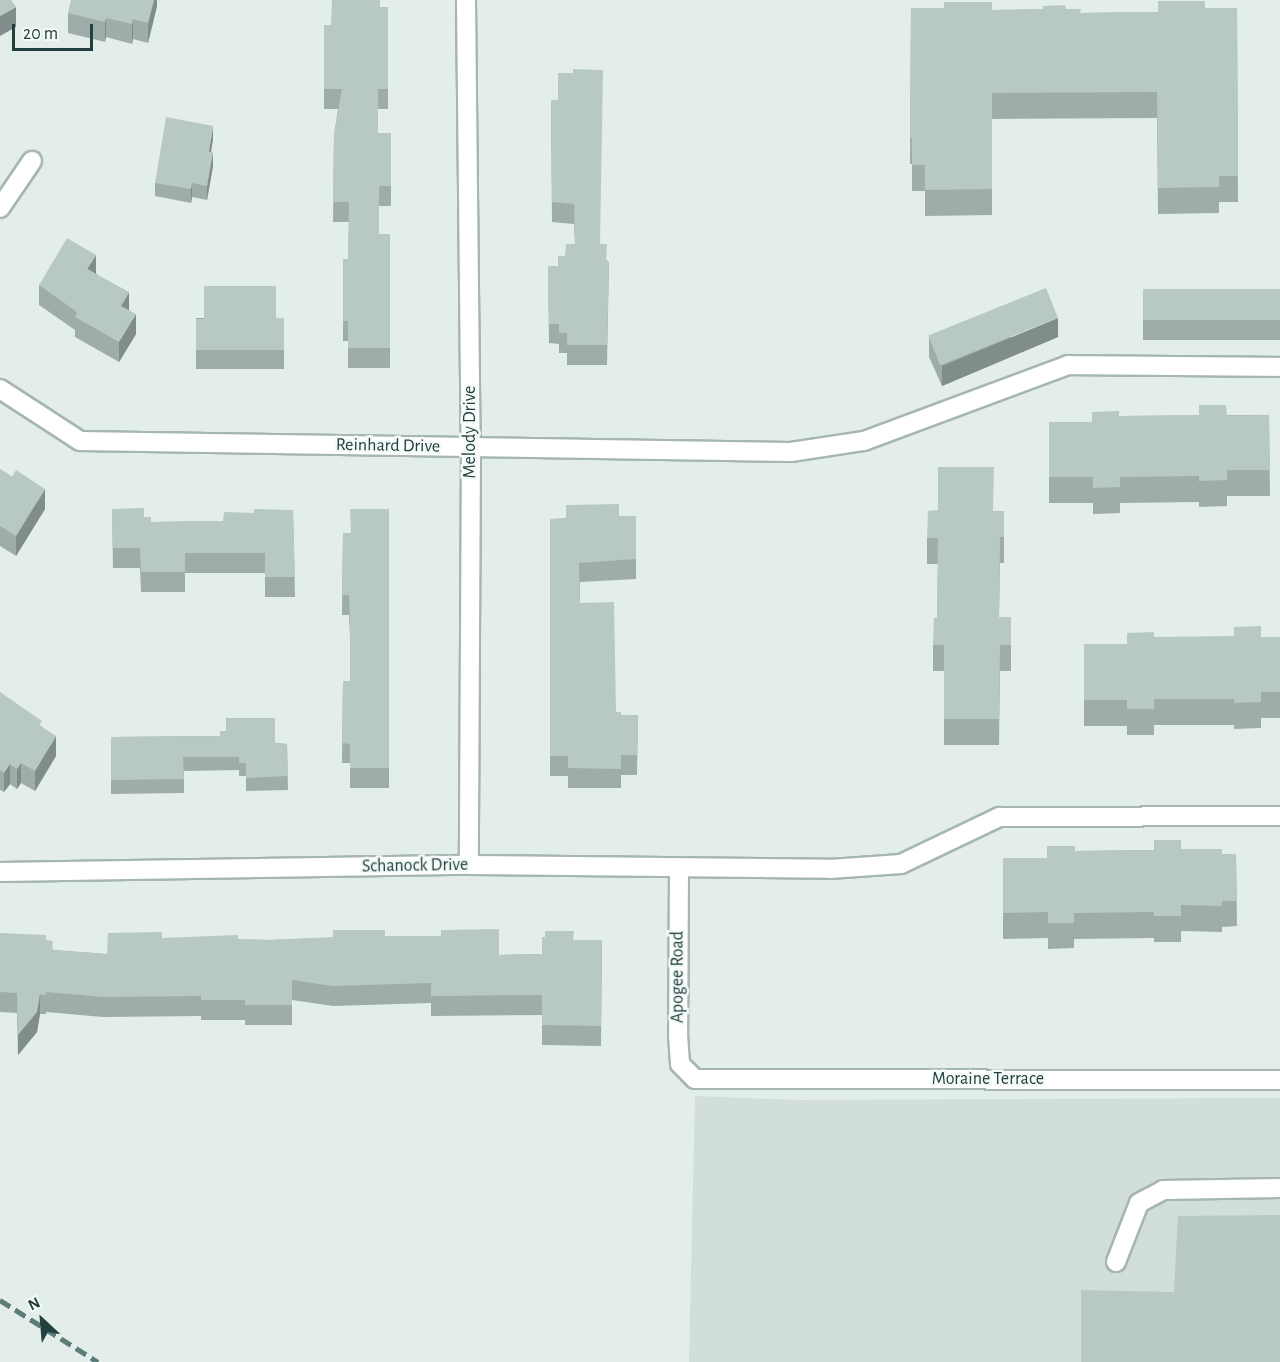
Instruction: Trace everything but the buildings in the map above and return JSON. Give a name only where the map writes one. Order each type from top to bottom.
[{"type":"street","name":"Melody Drive","points":[[466,0],[471,447],[469,865]]},
{"type":"street","points":[[0,208],[32,161]]},
{"type":"street","name":"Reinhard Drive","points":[[0,389],[80,441],[791,452],[864,441],[1068,366],[1280,367]]},
{"type":"street","name":"Schanock Drive","points":[[0,872],[469,865],[830,869],[901,864],[999,817],[1280,816]]},
{"type":"street","name":"Apogee Road","points":[[679,869],[676,989],[680,1064],[695,1079]]},
{"type":"street","name":"Moraine Terrace","points":[[695,1079],[1280,1080]]},
{"type":"street","points":[[1116,1262],[1139,1203],[1163,1190],[1280,1188]]},
{"type":"shaded area","points":[[695,1096],[800,1100],[1280,1098],[1280,1362],[689,1362]]},
{"type":"railway","points":[[0,1300],[98,1362]]}]
